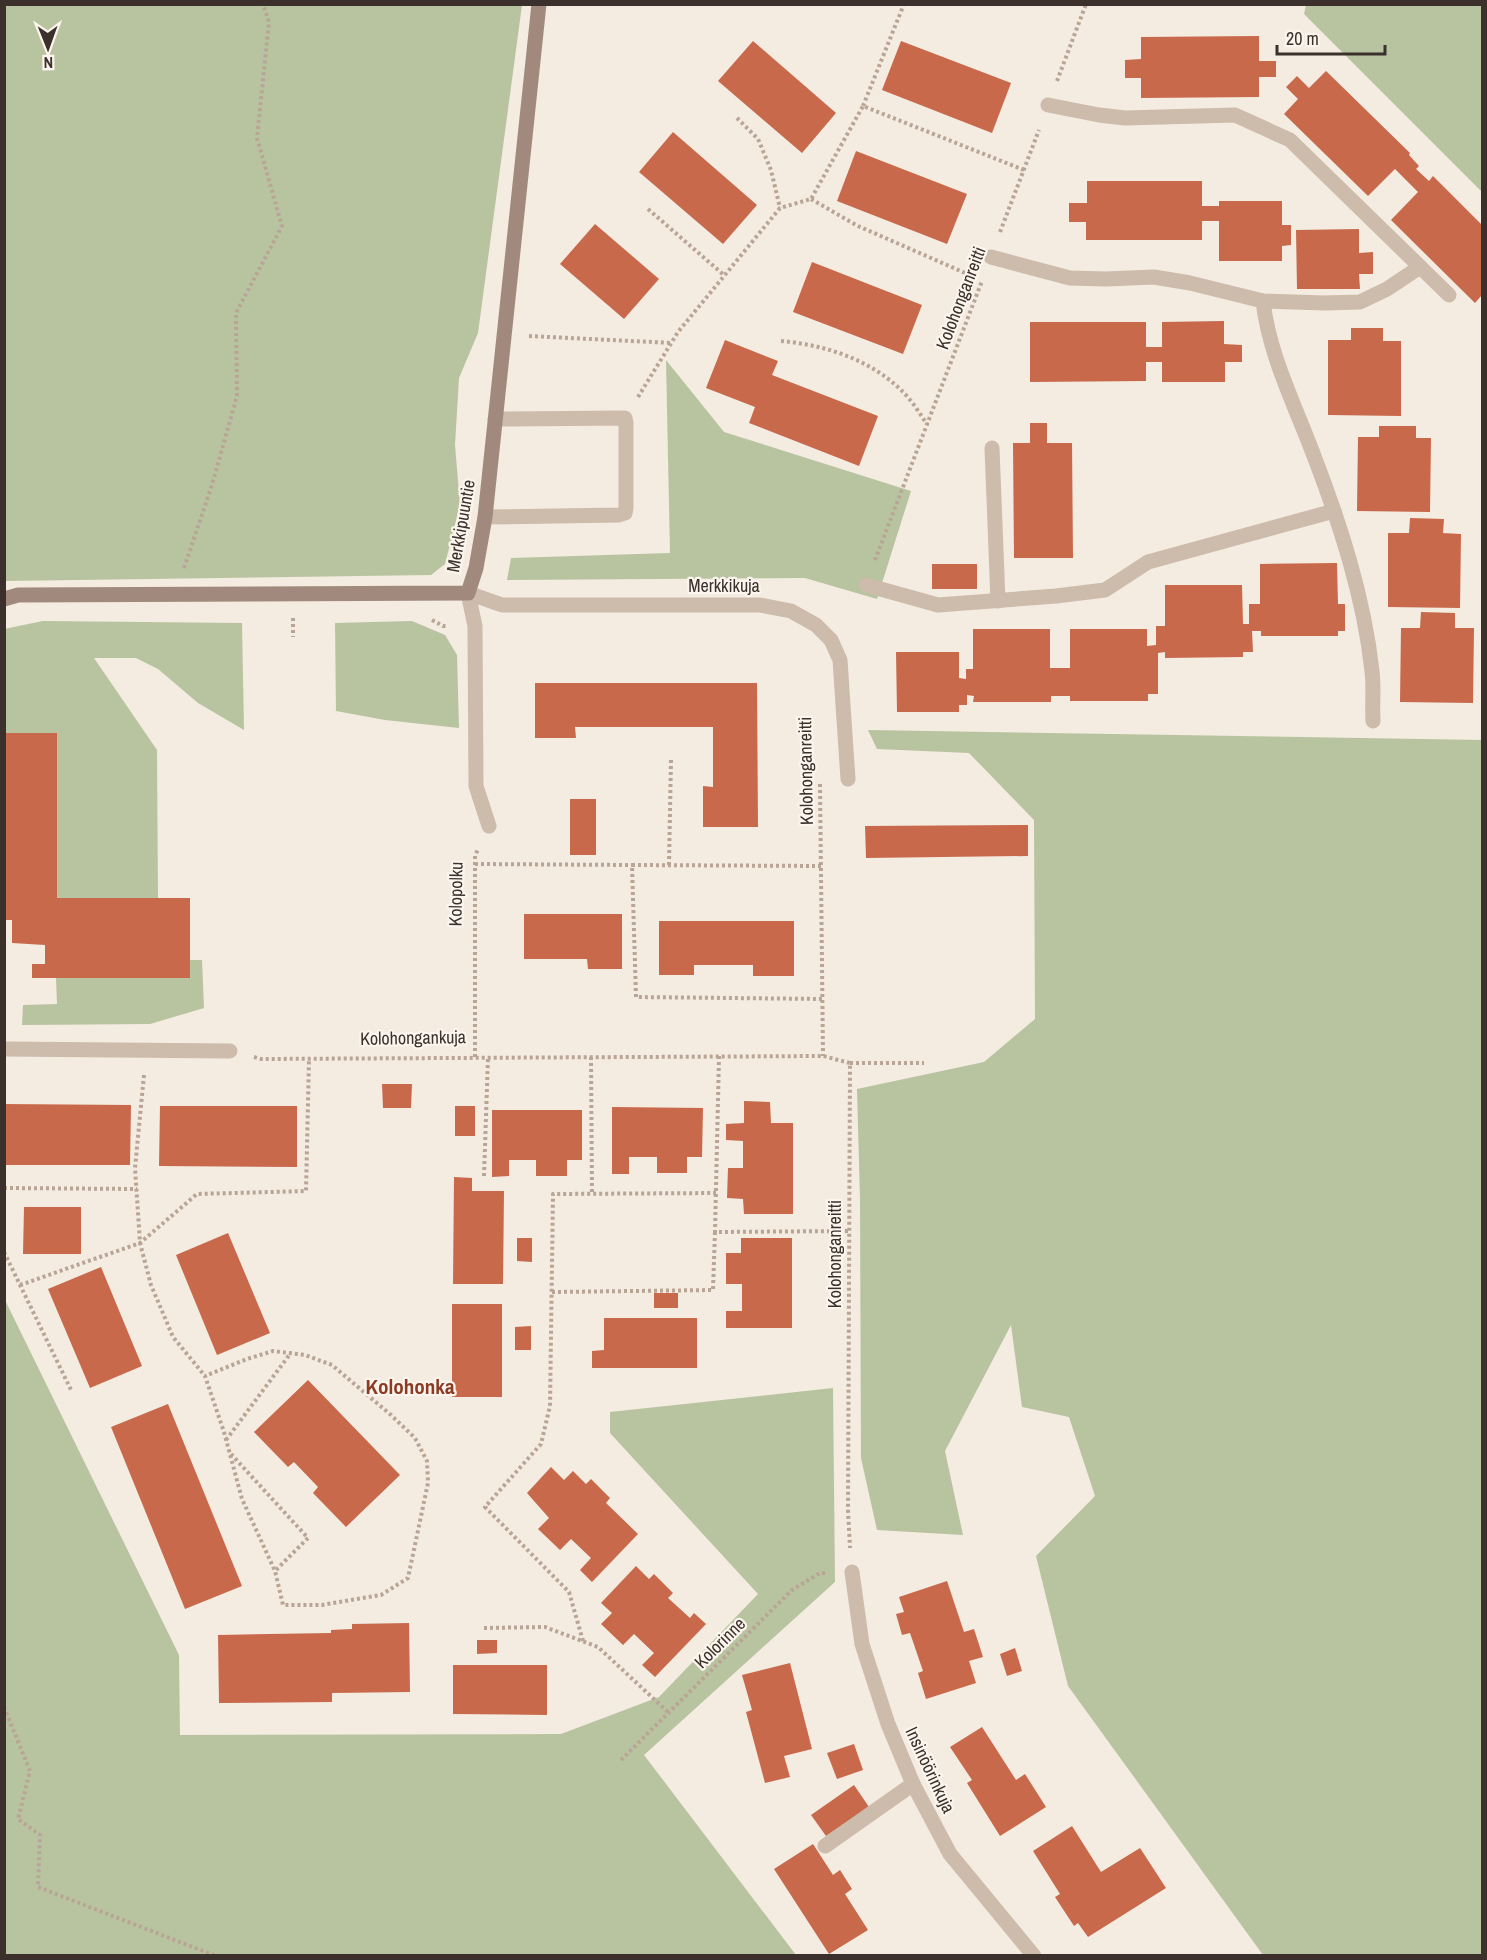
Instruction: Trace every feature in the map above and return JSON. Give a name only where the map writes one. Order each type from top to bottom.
[{"type":"street","name":"Merkkipuuntie","points":[[4,598],[18,595],[468,593],[476,568],[485,517],[539,4]]},
{"type":"street","points":[[1048,105],[1125,118],[1234,115],[1274,131],[1290,140],[1449,295]]},
{"type":"street","points":[[991,257],[1070,278],[1154,277],[1190,283],[1263,301],[1360,302],[1387,289],[1420,267]]},
{"type":"street","points":[[1263,301],[1265,322],[1277,363],[1315,456],[1334,510],[1363,618],[1372,672],[1372,721]]},
{"type":"street","points":[[485,517],[619,515],[625,513],[626,508],[626,423],[624,418],[495,419]]},
{"type":"street","points":[[992,448],[998,601]]},
{"type":"street","points":[[866,585],[938,605],[1105,590],[1148,562],[1334,510]]},
{"type":"street","points":[[468,593],[475,626],[477,786],[489,826]]},
{"type":"street","name":"Merkkikuja","points":[[468,593],[502,605],[760,604],[791,611],[824,632],[831,640],[840,660],[848,779]]},
{"type":"street","points":[[4,1049],[230,1051]]},
{"type":"street","name":"Insinöörinkuja","points":[[852,1572],[861,1644],[888,1724],[913,1784],[950,1854],[1034,1956]]},
{"type":"street","points":[[825,1846],[913,1784]]},
{"type":"path","points":[[175,594],[212,485],[237,396],[236,313],[282,226],[257,138],[269,22],[263,4]]},
{"type":"path","points":[[624,418],[672,343],[780,208],[811,199],[862,106],[904,4]]},
{"type":"path","name":"Kolohonganreitti","points":[[866,585],[1086,4]]},
{"type":"path","points":[[862,106],[1024,170]]},
{"type":"path","points":[[737,118],[758,139],[771,170],[780,208]]},
{"type":"path","points":[[811,199],[858,226],[982,280]]},
{"type":"path","points":[[648,209],[725,276]]},
{"type":"path","points":[[526,336],[672,343]]},
{"type":"path","points":[[781,341],[805,343],[843,354],[873,368],[905,393],[927,424]]},
{"type":"path","points":[[293,615],[293,637]]},
{"type":"path","points":[[669,865],[671,759]]},
{"type":"path","name":"Kolohonganreitti","points":[[820,774],[823,1056]]},
{"type":"path","name":"Kolopolku","points":[[475,1057],[475,856],[489,826]]},
{"type":"path","points":[[475,864],[821,866]]},
{"type":"path","points":[[632,865],[636,997],[822,999]]},
{"type":"path","name":"Kolohongankuja","points":[[230,1051],[261,1059],[823,1056]]},
{"type":"path","points":[[552,1292],[713,1290],[719,1056]]},
{"type":"path","points":[[823,1056],[850,1063],[924,1063]]},
{"type":"path","points":[[484,1176],[488,1057]]},
{"type":"path","points":[[591,1057],[592,1194]]},
{"type":"path","points":[[20,1285],[140,1243],[197,1194],[306,1191],[309,1059]]},
{"type":"path","name":"Kolohonganreitti","points":[[850,1063],[848,1510],[852,1572]]},
{"type":"path","points":[[145,1066],[135,1168],[140,1243],[151,1285],[173,1337],[205,1376],[242,1499],[275,1571],[283,1605],[322,1605],[381,1595],[408,1578],[428,1484],[426,1461],[415,1438],[332,1365],[305,1355],[273,1352],[247,1359],[205,1376]]},
{"type":"path","points":[[4,1188],[137,1189]]},
{"type":"path","points":[[583,1641],[569,1592],[485,1507],[541,1444],[550,1406],[554,1194],[716,1193]]},
{"type":"path","points":[[715,1231],[849,1231]]},
{"type":"path","points":[[4,1252],[72,1392]]},
{"type":"path","points":[[226,1440],[291,1354]]},
{"type":"path","points":[[229,1452],[308,1538],[275,1571]]},
{"type":"path","name":"Kolorinne","points":[[621,1761],[792,1590],[820,1573],[852,1572]]},
{"type":"path","points":[[484,1628],[544,1627],[598,1647],[669,1713]]},
{"type":"path","points":[[4,1707],[30,1771],[18,1819],[40,1835],[38,1887],[216,1956]]},
{"type":"green space","points":[[4,5],[522,5],[478,333],[459,378],[455,445],[460,505],[445,564],[431,575],[5,581]]},
{"type":"green space","points":[[1306,5],[1482,5],[1482,192],[1304,14]]},
{"type":"green space","points":[[666,360],[724,432],[911,491],[877,599],[805,578],[507,580],[511,558],[670,553]]},
{"type":"green space","points":[[43,621],[242,623],[244,730],[198,703],[158,669],[136,658],[94,658],[157,750],[158,898],[57,898],[5,733],[4,629]]},
{"type":"green space","points":[[412,621],[445,635],[457,655],[459,728],[385,720],[336,711],[335,623]]},
{"type":"green space","points":[[868,730],[1482,740],[1482,1955],[1263,1955],[1068,1686],[1036,1556],[1095,1496],[1069,1417],[1022,1407],[1011,1325],[945,1451],[963,1535],[877,1530],[861,1458],[860,1199],[857,1089],[984,1062],[1035,1019],[1034,820],[969,753],[877,749]]},
{"type":"green space","points":[[190,960],[202,960],[204,1008],[150,1024],[22,1025],[23,1005],[57,1004],[56,978],[189,978]]},
{"type":"green space","points":[[5,1300],[179,1655],[180,1735],[561,1734],[659,1697],[758,1594],[610,1433],[610,1412],[833,1388],[835,1582],[644,1755],[796,1955],[5,1955]]},
{"type":"building","points":[[1259,36],[1259,61],[1276,61],[1276,77],[1259,77],[1259,97],[1141,98],[1141,78],[1125,78],[1125,60],[1141,59],[1141,37]]},
{"type":"building","points":[[753,41],[836,113],[802,153],[718,81]]},
{"type":"building","points":[[901,41],[1011,83],[992,133],[882,90]]},
{"type":"building","points":[[1326,71],[1410,153],[1409,155],[1419,166],[1416,169],[1429,181],[1433,176],[1482,225],[1482,295],[1475,303],[1391,220],[1418,192],[1395,169],[1368,196],[1284,114],[1298,99],[1286,87],[1297,76],[1309,88]]},
{"type":"building","points":[[673,132],[757,205],[723,244],[639,172]]},
{"type":"building","points":[[856,151],[967,194],[947,244],[837,201]]},
{"type":"building","points":[[1087,181],[1202,181],[1202,206],[1219,206],[1219,201],[1282,201],[1282,225],[1291,225],[1291,245],[1282,246],[1282,261],[1219,261],[1219,221],[1202,221],[1202,240],[1086,240],[1086,222],[1069,222],[1069,203],[1087,203]]},
{"type":"building","points":[[595,224],[659,279],[624,319],[560,264]]},
{"type":"building","points":[[1359,229],[1359,253],[1373,252],[1373,274],[1359,274],[1360,289],[1297,289],[1296,230]]},
{"type":"building","points":[[812,262],[922,305],[903,354],[793,312]]},
{"type":"building","points":[[1224,321],[1224,344],[1242,345],[1242,362],[1225,362],[1225,382],[1162,382],[1162,362],[1146,362],[1146,381],[1030,382],[1030,322],[1146,322],[1146,347],[1162,347],[1162,322]]},
{"type":"building","points":[[1351,328],[1383,328],[1383,341],[1401,341],[1401,416],[1328,415],[1328,340],[1351,340]]},
{"type":"building","points":[[725,340],[778,361],[772,375],[878,416],[859,466],[749,423],[755,407],[706,388]]},
{"type":"building","points":[[1030,423],[1047,423],[1047,443],[1072,443],[1073,558],[1014,558],[1013,443],[1030,443]]},
{"type":"building","points":[[1379,426],[1416,426],[1416,438],[1431,438],[1430,512],[1357,511],[1358,437],[1379,437]]},
{"type":"building","points":[[1410,518],[1444,519],[1443,533],[1461,534],[1460,608],[1388,607],[1388,533],[1409,533]]},
{"type":"building","points":[[1337,563],[1338,604],[1345,604],[1345,631],[1338,631],[1338,636],[1261,636],[1261,631],[1252,631],[1253,652],[1243,652],[1243,657],[1165,658],[1165,652],[1158,653],[1158,694],[1148,694],[1148,701],[1070,701],[1070,696],[1051,696],[1051,702],[973,702],[974,696],[967,695],[967,705],[959,705],[959,712],[897,712],[896,652],[959,652],[959,678],[966,679],[966,669],[973,669],[973,629],[1050,629],[1050,668],[1070,668],[1070,629],[1147,629],[1147,646],[1156,645],[1156,626],[1165,626],[1165,585],[1242,585],[1243,624],[1249,624],[1249,604],[1260,604],[1260,564]]},
{"type":"building","points":[[932,564],[977,564],[977,589],[932,589]]},
{"type":"building","points":[[1421,612],[1455,613],[1455,628],[1474,628],[1473,703],[1400,702],[1401,628],[1420,628]]},
{"type":"building","points":[[535,683],[757,683],[758,827],[703,827],[703,786],[713,787],[713,727],[575,727],[576,738],[535,738]]},
{"type":"building","points":[[4,733],[57,733],[57,898],[190,898],[190,978],[32,978],[32,964],[45,964],[45,945],[12,943],[12,920],[4,920]]},
{"type":"building","points":[[570,799],[596,799],[596,855],[570,855]]},
{"type":"building","points":[[1028,825],[1028,856],[866,858],[865,826]]},
{"type":"building","points":[[524,914],[622,914],[622,969],[588,969],[587,959],[524,959]]},
{"type":"building","points":[[659,921],[794,921],[794,976],[753,976],[753,965],[694,965],[694,975],[659,975]]},
{"type":"building","points":[[382,1084],[412,1084],[411,1108],[383,1108]]},
{"type":"building","points":[[744,1101],[770,1102],[771,1123],[793,1123],[793,1214],[744,1214],[743,1199],[727,1198],[728,1168],[743,1168],[743,1141],[726,1140],[726,1124],[744,1123]]},
{"type":"building","points":[[4,1104],[131,1105],[130,1165],[4,1165]]},
{"type":"building","points":[[160,1106],[297,1106],[297,1167],[159,1166]]},
{"type":"building","points":[[455,1106],[475,1106],[475,1136],[455,1136]]},
{"type":"building","points":[[612,1107],[703,1108],[702,1157],[687,1157],[687,1173],[657,1173],[657,1157],[629,1157],[629,1174],[612,1174]]},
{"type":"building","points":[[492,1110],[582,1110],[582,1160],[567,1160],[567,1176],[536,1176],[536,1160],[509,1160],[509,1176],[492,1177]]},
{"type":"building","points":[[454,1177],[472,1178],[472,1191],[504,1191],[503,1284],[453,1284]]},
{"type":"building","points":[[24,1207],[81,1207],[81,1254],[23,1254]]},
{"type":"building","points":[[228,1233],[270,1333],[217,1355],[176,1255]]},
{"type":"building","points":[[517,1238],[532,1238],[532,1262],[517,1261]]},
{"type":"building","points":[[741,1238],[792,1238],[792,1328],[726,1328],[726,1311],[742,1311],[742,1284],[726,1284],[726,1253],[741,1253]]},
{"type":"building","points":[[101,1267],[142,1366],[90,1388],[48,1289]]},
{"type":"building","points":[[654,1293],[678,1293],[678,1308],[654,1308]]},
{"type":"building","points":[[452,1304],[502,1304],[502,1397],[452,1397]]},
{"type":"building","points":[[604,1318],[697,1318],[697,1368],[592,1368],[592,1351],[604,1350]]},
{"type":"building","points":[[531,1326],[531,1350],[515,1350],[515,1327]]},
{"type":"building","points":[[308,1380],[400,1475],[346,1527],[313,1493],[318,1487],[294,1462],[288,1467],[254,1432]]},
{"type":"building","points":[[168,1404],[242,1586],[185,1609],[111,1427]]},
{"type":"building","points":[[551,1467],[564,1480],[573,1471],[586,1484],[591,1479],[610,1498],[606,1503],[638,1534],[592,1582],[580,1570],[591,1558],[571,1539],[560,1550],[538,1529],[549,1518],[527,1493]]},
{"type":"building","points":[[636,1566],[649,1579],[654,1574],[673,1593],[668,1598],[690,1618],[694,1613],[706,1624],[655,1677],[642,1665],[654,1653],[634,1634],[623,1645],[601,1624],[612,1613],[601,1603]]},
{"type":"building","points":[[947,1581],[964,1632],[974,1629],[983,1657],[969,1661],[976,1683],[926,1699],[918,1673],[923,1671],[910,1633],[902,1635],[896,1614],[904,1612],[899,1597]]},
{"type":"building","points":[[409,1623],[410,1692],[332,1693],[332,1702],[219,1703],[218,1635],[331,1633],[331,1630],[352,1629],[352,1624]]},
{"type":"building","points":[[477,1640],[497,1640],[497,1653],[477,1654]]},
{"type":"building","points":[[1015,1648],[1022,1671],[1007,1676],[1000,1654]]},
{"type":"building","points":[[790,1663],[812,1749],[784,1756],[790,1777],[765,1783],[746,1712],[752,1710],[742,1675]]},
{"type":"building","points":[[453,1665],[547,1665],[547,1715],[453,1714]]},
{"type":"building","points":[[982,1727],[1016,1780],[1025,1774],[1046,1807],[1000,1836],[967,1783],[972,1780],[950,1747]]},
{"type":"building","points":[[854,1744],[863,1770],[837,1779],[827,1753]]},
{"type":"building","points":[[854,1785],[869,1807],[826,1836],[811,1815]]},
{"type":"building","points":[[1072,1826],[1101,1872],[1140,1848],[1166,1888],[1088,1937],[1078,1923],[1074,1926],[1055,1897],[1060,1894],[1033,1851]]},
{"type":"building","points":[[813,1844],[833,1875],[840,1870],[852,1889],[845,1894],[868,1930],[829,1954],[774,1869]]},
{"type":"district","name":"Kolohonka","points":[[410,1387]]}]
